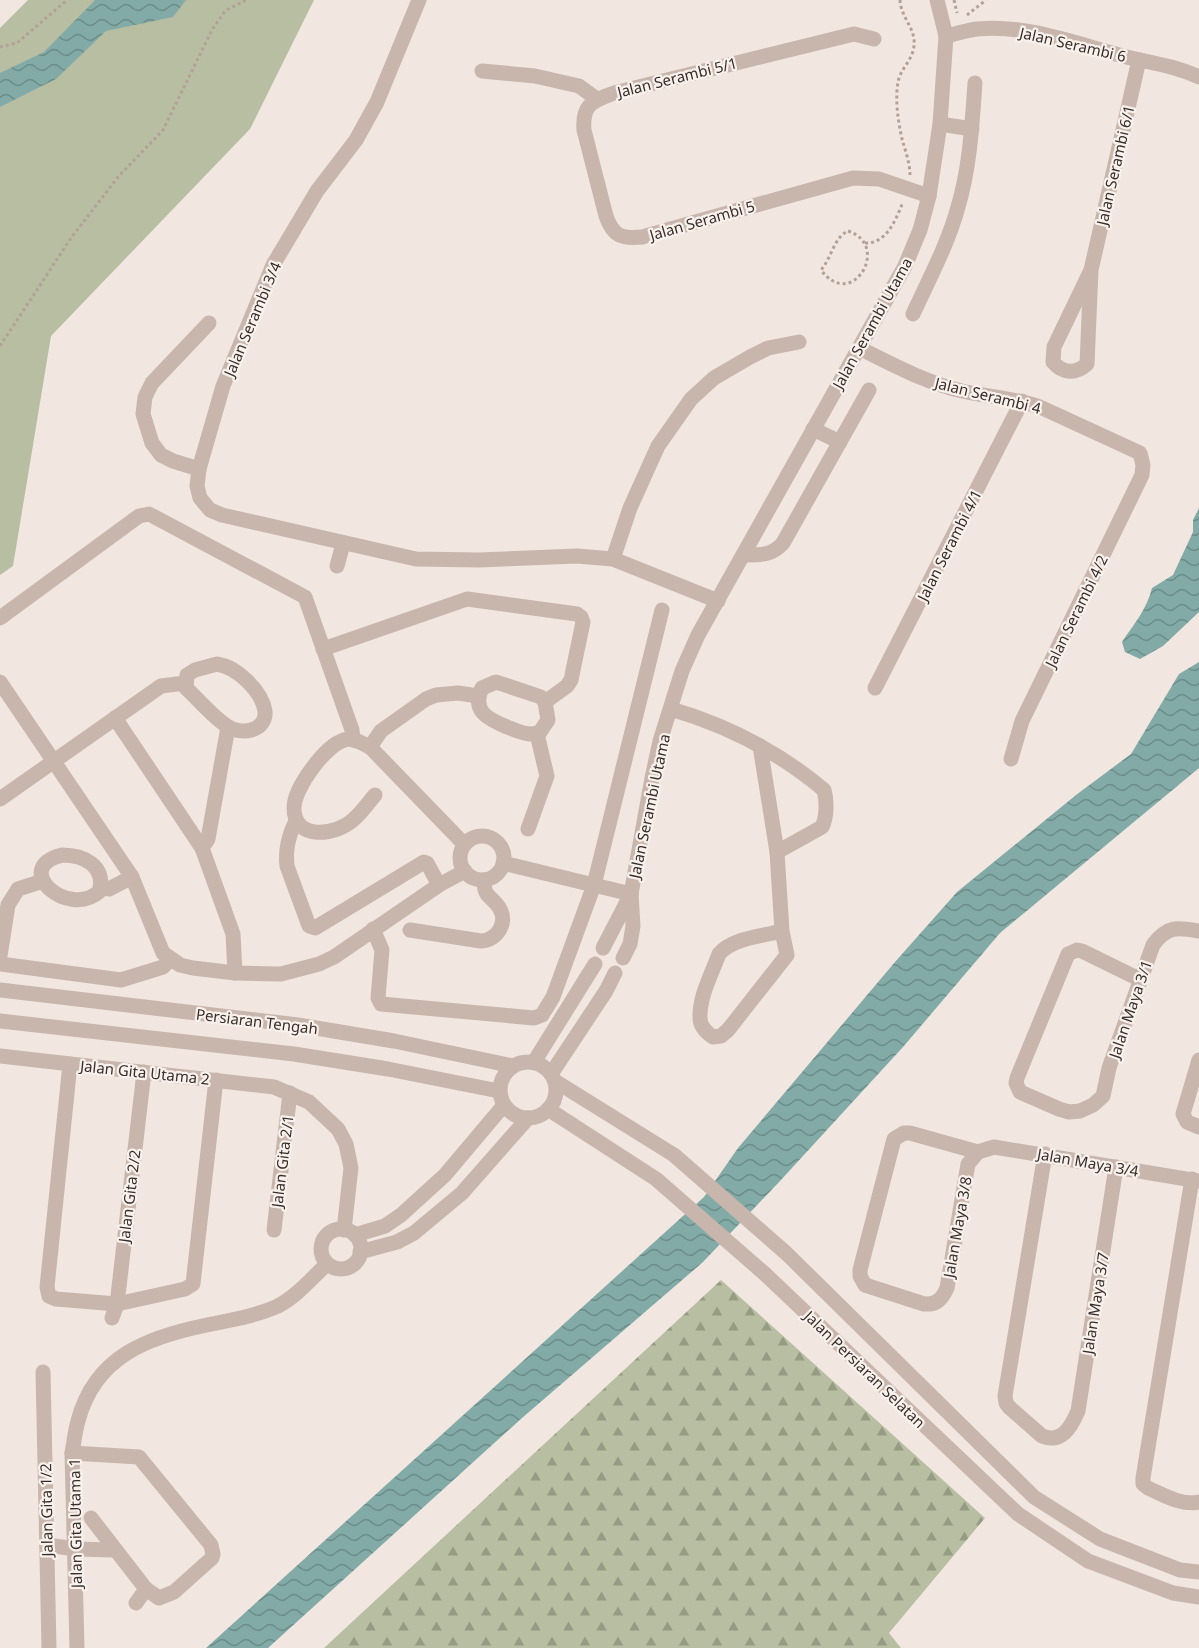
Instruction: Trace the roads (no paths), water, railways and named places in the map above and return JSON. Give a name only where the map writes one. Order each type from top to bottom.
[{"type":"street","name":"Jalan Serambi 3/4","points":[[419,0],[377,102],[356,140],[317,191],[273,265],[223,386],[199,469],[196,486],[200,498],[210,510],[222,515],[416,559],[479,560],[578,556],[613,559],[717,601]]},
{"type":"street","name":"Jalan Serambi Utama","points":[[623,958],[630,944],[633,926],[631,894],[652,778],[682,672],[698,635],[905,267],[920,230],[929,196],[940,124],[946,36],[937,0]]},
{"type":"street","name":"Jalan Serambi 6","points":[[946,36],[978,29],[1008,29],[1036,33],[1139,60],[1161,63],[1199,77]]},
{"type":"street","name":"Jalan Serambi 5/1","points":[[482,71],[535,76],[579,86],[597,99],[854,34],[874,39]]},
{"type":"street","name":"Jalan Serambi 6/1","points":[[1091,270],[1053,347],[1053,362],[1065,372],[1074,372],[1087,364],[1091,270],[1139,60]]},
{"type":"street","name":"Jalan Serambi Utama","points":[[914,314],[959,206],[972,129],[975,83]]},
{"type":"street","name":"Jalan Serambi 5","points":[[597,99],[588,106],[585,112],[584,130],[606,216],[617,235],[629,238],[642,237],[853,178],[879,179],[929,196]]},
{"type":"street","points":[[940,124],[972,129]]},
{"type":"street","points":[[905,267],[931,276]]},
{"type":"street","points":[[199,469],[173,461],[161,454],[152,443],[143,414],[146,397],[152,383],[209,322]]},
{"type":"street","points":[[613,559],[630,508],[658,446],[691,399],[714,378],[750,357],[768,348],[799,342]]},
{"type":"street","name":"Jalan Serambi 4","points":[[858,348],[915,375],[960,391],[1022,401],[1131,447],[1140,453],[1143,465]]},
{"type":"street","name":"Jalan Serambi Utama","points":[[743,555],[768,554],[777,550],[783,543],[869,390]]},
{"type":"street","name":"Jalan Serambi 4/1","points":[[875,688],[1022,401]]},
{"type":"street","points":[[813,429],[840,442]]},
{"type":"street","name":"Jalan Serambi 4/2","points":[[1011,759],[1022,721],[1136,488],[1142,475],[1143,465]]},
{"type":"street","points":[[0,618],[139,516],[149,514],[305,597],[352,730],[353,740]]},
{"type":"street","points":[[337,566],[343,544]]},
{"type":"street","points":[[323,649],[467,599],[577,614],[583,622],[571,680],[567,686],[545,702]]},
{"type":"street","points":[[373,929],[382,950],[378,998],[381,1004],[537,1018],[542,1015],[553,997],[594,885],[662,610]]},
{"type":"street","points":[[217,664],[225,665],[249,681],[265,708],[265,718],[257,728],[248,732],[228,727],[186,688],[185,683],[188,675],[195,670],[217,664]]},
{"type":"street","points":[[0,682],[132,877],[163,953],[180,965],[235,973],[281,974],[319,964],[334,957],[439,885],[465,871]]},
{"type":"street","points":[[496,682],[541,697],[545,702],[548,720],[537,734],[524,734],[492,721],[482,712],[478,696],[482,688],[496,682]]},
{"type":"street","points":[[0,799],[161,686],[185,683]]},
{"type":"street","points":[[370,747],[381,731],[426,699],[436,695],[458,693],[478,696]]},
{"type":"street","points":[[671,708],[698,717],[760,746],[824,790],[825,821],[822,827],[777,852]]},
{"type":"street","points":[[115,718],[202,848],[233,934],[235,973]]},
{"type":"street","points":[[202,848],[208,839],[228,727]]},
{"type":"street","points":[[528,829],[548,776],[537,734]]},
{"type":"street","points":[[439,885],[427,863],[424,862],[315,928],[309,926],[286,858],[291,831],[296,821],[295,800],[301,787],[324,754],[344,740],[353,740],[370,747],[464,844]]},
{"type":"street","points":[[760,746],[777,852],[782,931],[787,955],[728,1030],[721,1036],[713,1037],[706,1032],[700,1020],[703,999],[719,954],[724,948],[743,941],[782,931]]},
{"type":"street","points":[[296,821],[303,829],[324,833],[345,826],[375,795]]},
{"type":"street","points":[[476,836],[490,837],[501,846],[503,863],[497,873],[484,879],[470,876],[465,871],[460,857],[464,844],[476,836]]},
{"type":"street","points":[[74,855],[84,858],[96,867],[100,875],[100,887],[100,891],[89,898],[73,899],[52,892],[45,887],[43,881],[46,862],[52,858],[74,855]]},
{"type":"street","points":[[503,863],[631,894]]},
{"type":"street","points":[[100,887],[109,889],[132,877]]},
{"type":"street","points":[[410,930],[481,940],[491,938],[501,926],[502,913],[499,906],[486,894],[484,879]]},
{"type":"street","points":[[0,956],[8,905],[18,890],[43,881]]},
{"type":"street","name":"Jalan Serambi Utama","points":[[603,948],[631,894]]},
{"type":"street","name":"Jalan Maya 3/1","points":[[1139,979],[1082,951],[1077,950],[1068,954],[1016,1083],[1020,1092],[1070,1112],[1080,1111],[1093,1105],[1103,1096],[1109,1068],[1153,945],[1161,934],[1170,929],[1199,931]]},
{"type":"street","points":[[0,964],[121,980],[163,967],[171,958]]},
{"type":"street","points":[[349,1232],[358,1240],[360,1252],[355,1263],[344,1269],[332,1268],[321,1253],[323,1241],[331,1232],[349,1232],[385,1226],[401,1215],[445,1175],[502,1098],[503,1076],[519,1063],[534,1062],[595,964]]},
{"type":"street","points":[[502,1098],[514,1115],[528,1118],[542,1114],[548,1109],[555,1096],[553,1078],[615,973]]},
{"type":"street","name":"Persiaran Tengah","points":[[0,990],[298,1025],[394,1041],[513,1066]]},
{"type":"street","name":"Persiaran Tengah","points":[[0,1021],[294,1054],[388,1069],[502,1098]]},
{"type":"street","name":"Jalan Gita Utama 2","points":[[0,1056],[273,1087],[290,1092],[309,1102],[338,1129],[346,1144],[351,1168],[349,1232]]},
{"type":"street","points":[[1199,1060],[1183,1114],[1187,1122],[1199,1127]]},
{"type":"street","name":"Jalan Persiaran Selatan","points":[[534,1062],[547,1069],[553,1078],[674,1155],[786,1253],[1034,1497],[1100,1539],[1172,1568],[1199,1572]]},
{"type":"street","points":[[70,1064],[47,1292],[49,1296],[56,1299],[115,1311],[185,1289],[193,1284],[216,1080]]},
{"type":"street","name":"Jalan Gita 2/2","points":[[115,1311],[144,1072]]},
{"type":"street","name":"Jalan Gita 2/1","points":[[274,1230],[290,1092]]},
{"type":"street","name":"Jalan Persiaran Selatan","points":[[548,1109],[656,1179],[765,1274],[1018,1514],[1088,1560],[1173,1593],[1199,1596]]},
{"type":"street","points":[[360,1252],[397,1242],[414,1233],[462,1193],[528,1118]]},
{"type":"street","name":"Jalan Maya 3/8","points":[[910,1133],[978,1152],[968,1164],[946,1288],[937,1303],[924,1304],[865,1285],[860,1276],[892,1144],[899,1135],[910,1133]]},
{"type":"street","name":"Jalan Maya 3/4","points":[[978,1152],[994,1147],[1195,1180]]},
{"type":"street","name":"Jalan Maya 3/7","points":[[1045,1154],[1005,1396],[1009,1407],[1041,1436],[1055,1438],[1062,1435],[1068,1430],[1078,1411],[1116,1167]]},
{"type":"street","points":[[1195,1180],[1143,1484],[1182,1502],[1191,1504],[1199,1502]]},
{"type":"street","name":"Jalan Gita Utama 1","points":[[77,1648],[72,1452],[78,1421],[84,1405],[104,1371],[148,1340],[181,1330],[253,1315],[279,1305],[296,1294],[327,1264]]},
{"type":"street","name":"Jalan Gita 1/2","points":[[43,1372],[50,1648]]},
{"type":"street","points":[[72,1452],[139,1456],[211,1545],[212,1558],[174,1592],[159,1598],[146,1589],[91,1518]]},
{"type":"street","points":[[47,1545],[114,1550]]},
{"type":"street","points":[[136,1603],[146,1589]]},
{"type":"water","points":[[95,0],[186,0],[173,17],[106,31],[56,79],[0,107],[0,73],[44,52]]},
{"type":"water","points":[[1199,508],[1199,612],[1163,646],[1140,659],[1125,652],[1122,642],[1143,610],[1152,588],[1173,575],[1193,532],[1193,520]]},
{"type":"water","points":[[1199,662],[1199,768],[1000,933],[903,1047],[703,1262],[522,1418],[268,1648],[206,1648],[704,1197],[738,1148],[957,892],[1076,795],[1131,754],[1179,674]]}]
